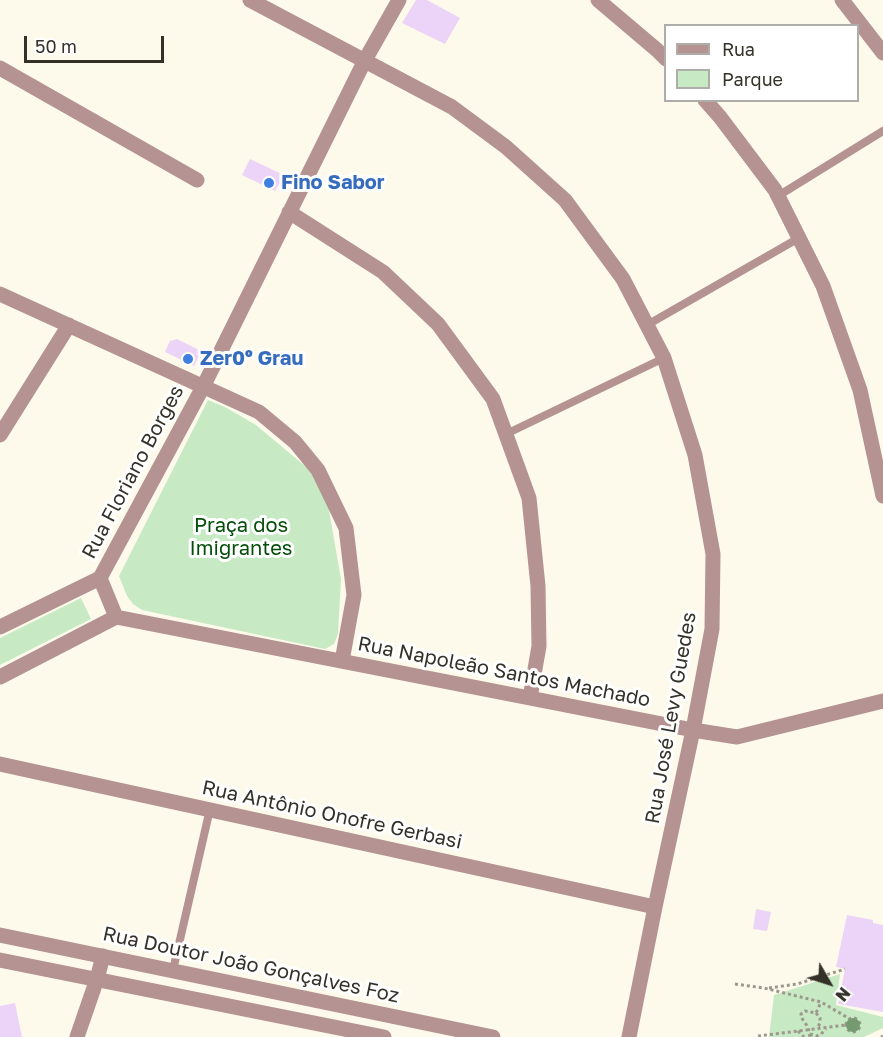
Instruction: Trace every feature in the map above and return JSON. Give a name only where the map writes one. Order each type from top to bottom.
[{"type":"street","name":"Rua José Levy Guedes","points":[[250,0],[452,107],[506,147],[565,200],[623,279],[664,358],[695,455],[713,554],[712,629],[629,1037]]},
{"type":"street","name":"Rua Floriano Borges","points":[[100,578],[204,386],[365,60],[399,0]]},
{"type":"street","points":[[598,0],[664,58]]},
{"type":"street","points":[[842,0],[883,53]]},
{"type":"street","points":[[0,68],[197,180]]},
{"type":"street","points":[[707,102],[775,190],[823,286],[860,390],[883,496]]},
{"type":"street","points":[[289,212],[383,272],[438,324],[493,399],[530,498],[538,586],[539,646],[530,698]]},
{"type":"street","points":[[0,294],[259,412],[295,442],[318,470],[346,528],[354,595],[342,662]]},
{"type":"street","points":[[0,435],[69,325]]},
{"type":"street","points":[[0,627],[100,578],[116,617],[0,677]]},
{"type":"street","name":"Rua Napoleão Santos Machado","points":[[116,617],[737,737],[883,701]]},
{"type":"street","points":[[883,690],[883,701]]},
{"type":"street","name":"Rua Antônio Onofre Gerbasi","points":[[0,764],[654,907]]},
{"type":"street","name":"Rua Doutor João Gonçalves Foz","points":[[0,935],[493,1037]]},
{"type":"street","points":[[77,1037],[103,956]]},
{"type":"street","points":[[0,960],[384,1037]]},
{"type":"lane","points":[[778,196],[883,131]]},
{"type":"lane","points":[[647,325],[799,238]]},
{"type":"lane","points":[[506,434],[664,358]]},
{"type":"lane","points":[[173,970],[210,809]]},
{"type":"path","points":[[764,988],[797,984],[845,969]]},
{"type":"path","points":[[735,984],[764,988],[821,1002],[850,1019],[857,1019],[861,1025],[857,1032],[849,1032],[846,1025]]},
{"type":"path","points":[[816,1013],[821,1002]]},
{"type":"path","points":[[809,1034],[808,1027],[801,1017],[805,1011],[816,1013],[820,1018],[817,1029]]},
{"type":"path","points":[[846,1025],[850,1019]]},
{"type":"path","points":[[809,1034],[817,1029],[846,1025]]},
{"type":"path","points":[[758,1036],[798,1031],[817,1036],[827,1027]]},
{"type":"path","points":[[798,1031],[804,1037]]},
{"type":"green space","name":"Praça dos Imigrantes","points":[[208,400],[256,425],[324,482],[341,579],[338,634],[334,644],[325,649],[142,610],[127,596],[119,576]]},
{"type":"green space","points":[[81,598],[91,619],[0,665],[0,638]]},
{"type":"green space","points":[[840,974],[836,1005],[883,1017],[883,1028],[864,1037],[769,1037],[774,995]]},
{"type":"building","points":[[416,0],[427,0],[460,18],[445,44],[402,23]]},
{"type":"building","name":"Fino Sabor","points":[[250,159],[284,175],[275,191],[242,175]]},
{"type":"building","name":"Zer0º Grau","points":[[177,339],[201,351],[194,366],[165,352],[170,341]]},
{"type":"building","points":[[756,909],[771,912],[767,931],[753,929]]},
{"type":"building","points":[[847,915],[873,920],[873,923],[883,925],[883,1012],[838,1004],[845,969],[836,967]]},
{"type":"building","points":[[15,1003],[22,1037],[0,1037],[0,1006]]},
{"type":"place","name":"Fino Sabor","points":[[269,183]]},
{"type":"place","name":"Zer0º Grau","points":[[188,359]]}]
